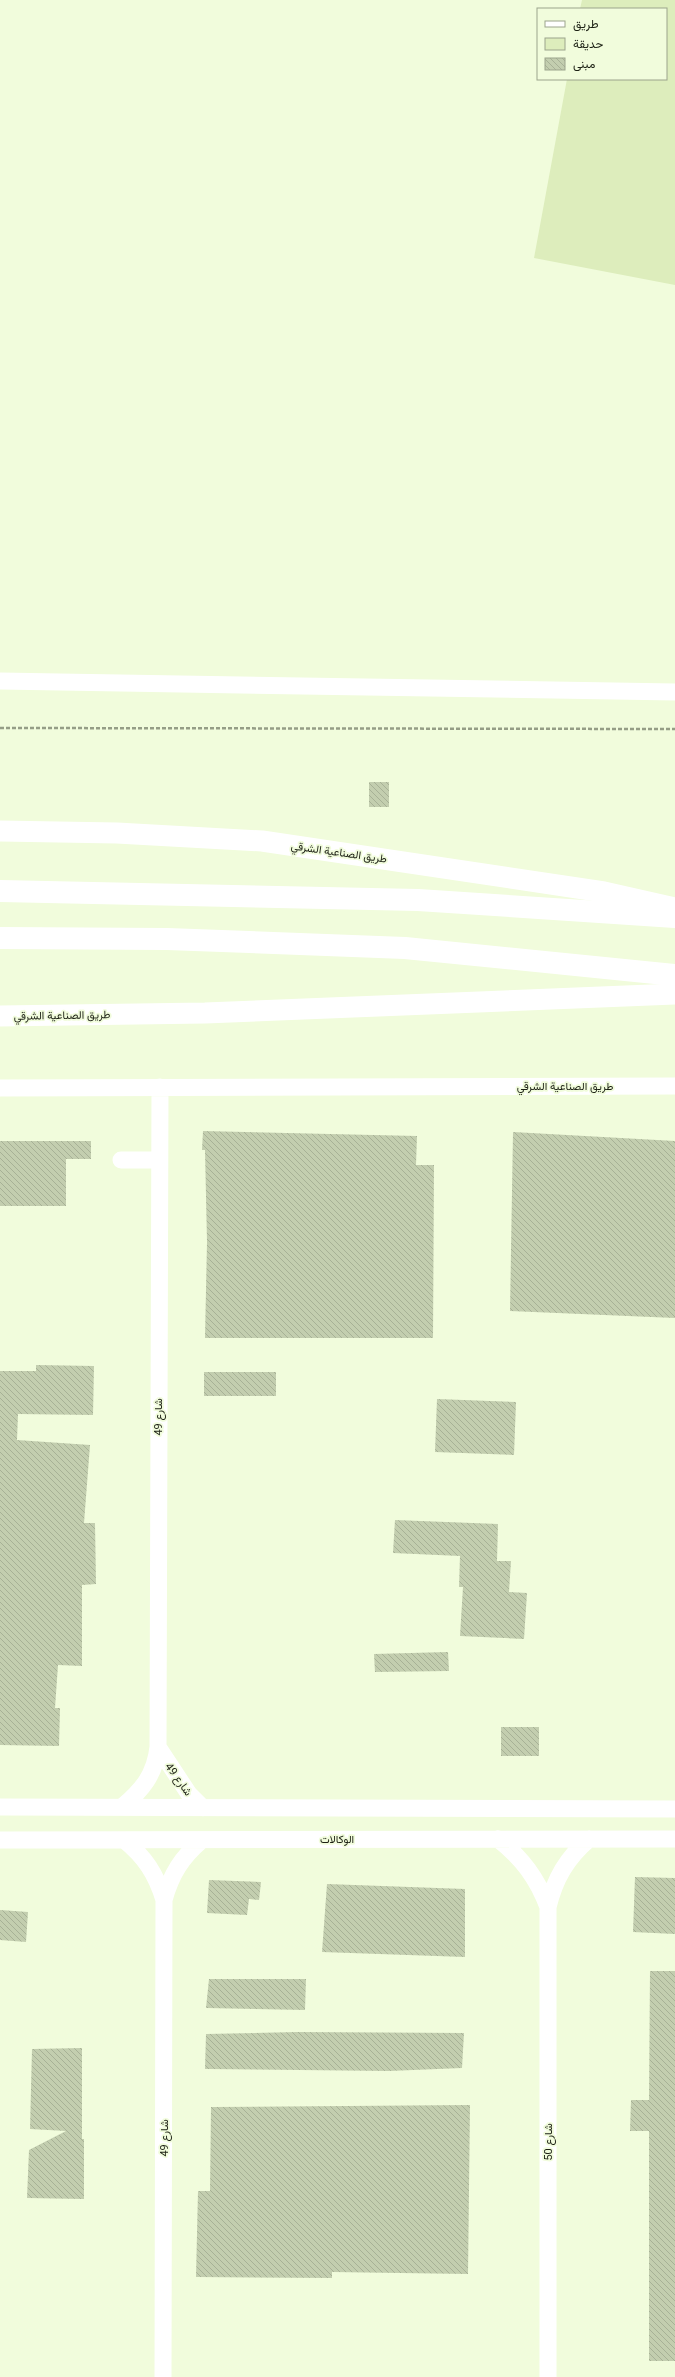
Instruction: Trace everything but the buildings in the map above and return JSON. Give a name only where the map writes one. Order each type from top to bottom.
[{"type":"highway","points":[[0,891],[418,900],[675,917]]},
{"type":"highway","points":[[0,938],[167,939],[405,948],[675,975]]},
{"type":"main road","name":"طريق الصناعية الشرقي","points":[[0,831],[117,832],[262,841],[604,892],[675,908]]},
{"type":"main road","name":"طريق الصناعية الشرقي","points":[[0,1016],[205,1013],[675,994]]},
{"type":"street","points":[[0,681],[675,692]]},
{"type":"street","name":"طريق الصناعية الشرقي","points":[[0,1088],[675,1086]]},
{"type":"street","name":"شارع 49","points":[[122,1807],[137,1795],[149,1779],[156,1764],[158,1747],[160,1088]]},
{"type":"street","points":[[121,1160],[159,1160]]},
{"type":"street","name":"شارع 49","points":[[158,1747],[189,1794],[203,1808]]},
{"type":"street","points":[[0,1807],[675,1809]]},
{"type":"street","name":"شارع 50","points":[[548,2377],[548,1907],[553,1887],[561,1868],[574,1852],[589,1838]]},
{"type":"street","name":"شارع 50","points":[[498,1839],[515,1852],[529,1869],[540,1887],[548,1907]]},
{"type":"street","name":"الوكالات","points":[[0,1840],[675,1839]]},
{"type":"street","name":"شارع 49","points":[[124,1840],[138,1852],[150,1866],[164,1900]]},
{"type":"street","name":"شارع 49","points":[[164,2377],[164,1900],[169,1882],[177,1866],[188,1852],[202,1840]]},
{"type":"path","points":[[0,728],[675,729]]},
{"type":"green space","points":[[582,0],[675,0],[675,285],[534,258],[567,80],[667,80],[667,8],[580,8]]}]
